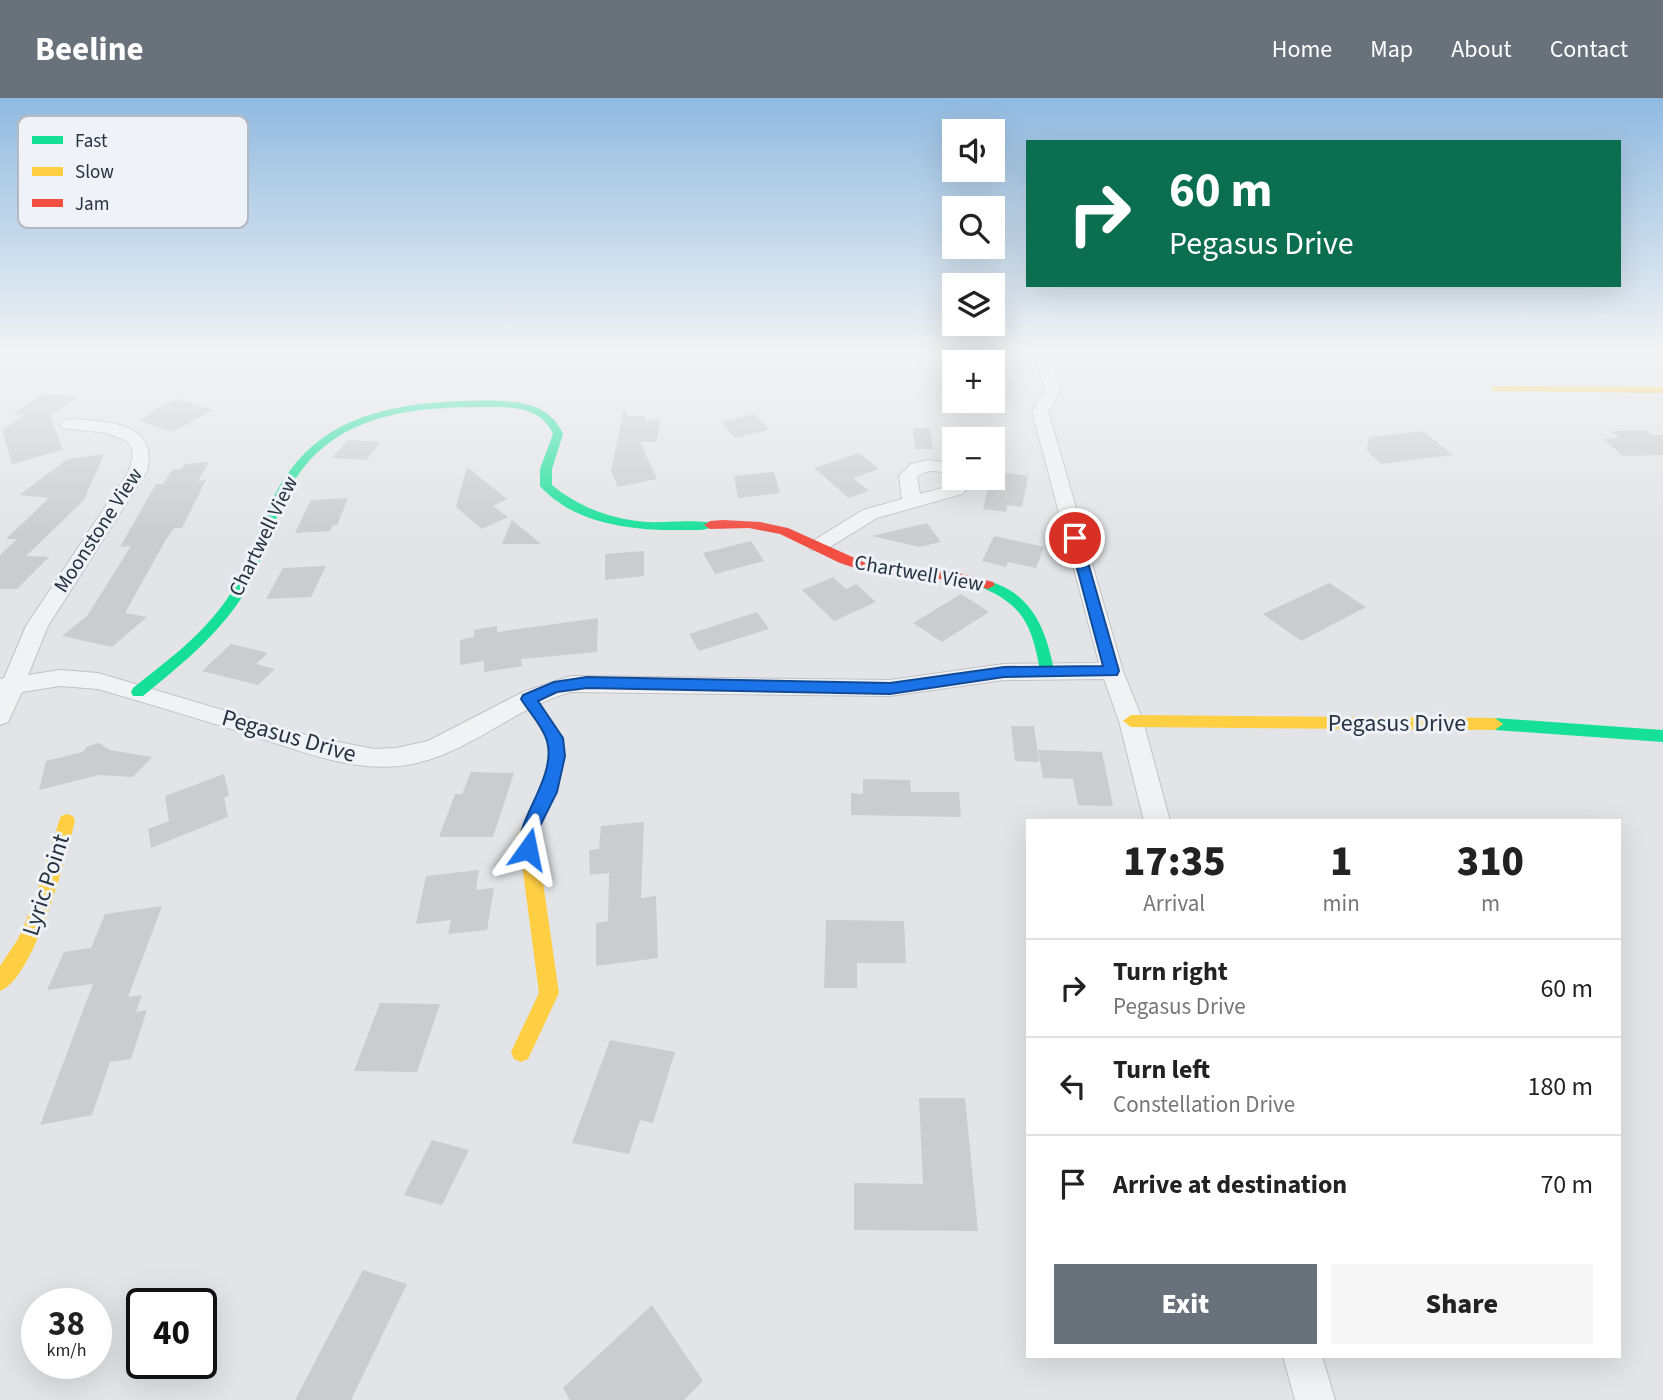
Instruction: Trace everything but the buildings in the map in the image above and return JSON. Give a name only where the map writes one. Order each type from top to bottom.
[{"type":"street","name":"Chartwell View","points":[[138,692],[195,643],[229,606],[242,587],[284,489],[302,459],[313,447],[344,426],[377,415]]},
{"type":"street","name":"Chartwell View","points":[[546,415],[558,427],[558,434],[545,486],[559,500],[586,511],[646,524],[683,527],[738,523],[769,525],[864,567],[969,579],[1007,593],[1019,602],[1036,623],[1047,670]]},
{"type":"street","points":[[1041,415],[1112,671],[1131,721],[1156,819]]},
{"type":"street","name":"Moonstone View","points":[[0,716],[5,686],[37,626],[144,458],[143,447],[128,434],[68,424]]},
{"type":"street","points":[[912,501],[908,476],[915,468],[931,465],[942,467]]},
{"type":"street","points":[[818,546],[858,519],[956,490]]},
{"type":"street","name":"Pegasus Drive","points":[[5,686],[78,678],[138,692],[341,753],[386,758],[411,755],[441,746],[554,687],[587,682],[890,688],[987,674],[1047,670],[1112,671]]},
{"type":"street","points":[[521,1052],[549,993],[527,834],[549,792],[557,756],[555,738],[529,699]]},
{"type":"street","name":"Pegasus Drive","points":[[1131,721],[1480,723],[1663,736]]},
{"type":"street","name":"Lyric Point","points":[[0,982],[25,949],[38,923],[67,821]]},
{"type":"street","points":[[1304,1358],[1315,1400]]},
{"type":"traffic: fast","points":[[138,692],[201,638],[233,600],[253,563],[279,498],[297,469],[318,446],[342,429],[377,415]]},
{"type":"traffic: fast","points":[[544,415],[554,424],[558,434],[546,469],[546,486],[562,499],[581,510],[623,522],[668,527],[710,525]]},
{"type":"traffic: fast","points":[[988,585],[1015,599],[1031,617],[1041,641],[1047,670]]},
{"type":"traffic: fast","points":[[1495,724],[1663,736]]},
{"type":"traffic: slow","points":[[521,1052],[549,993],[527,834],[549,792],[557,756],[555,738],[529,699]]},
{"type":"traffic: slow","points":[[1131,721],[1495,724]]},
{"type":"traffic: slow","points":[[0,982],[34,925],[49,885],[67,821]]},
{"type":"traffic: jam","points":[[710,525],[749,524],[772,528],[796,535],[859,566],[882,571],[959,577],[988,585]]},
{"type":"route","points":[[528,849],[527,834],[549,792],[557,756],[555,738],[529,699],[554,687],[587,682],[906,688],[1004,672],[1112,671],[1075,538]]}]
